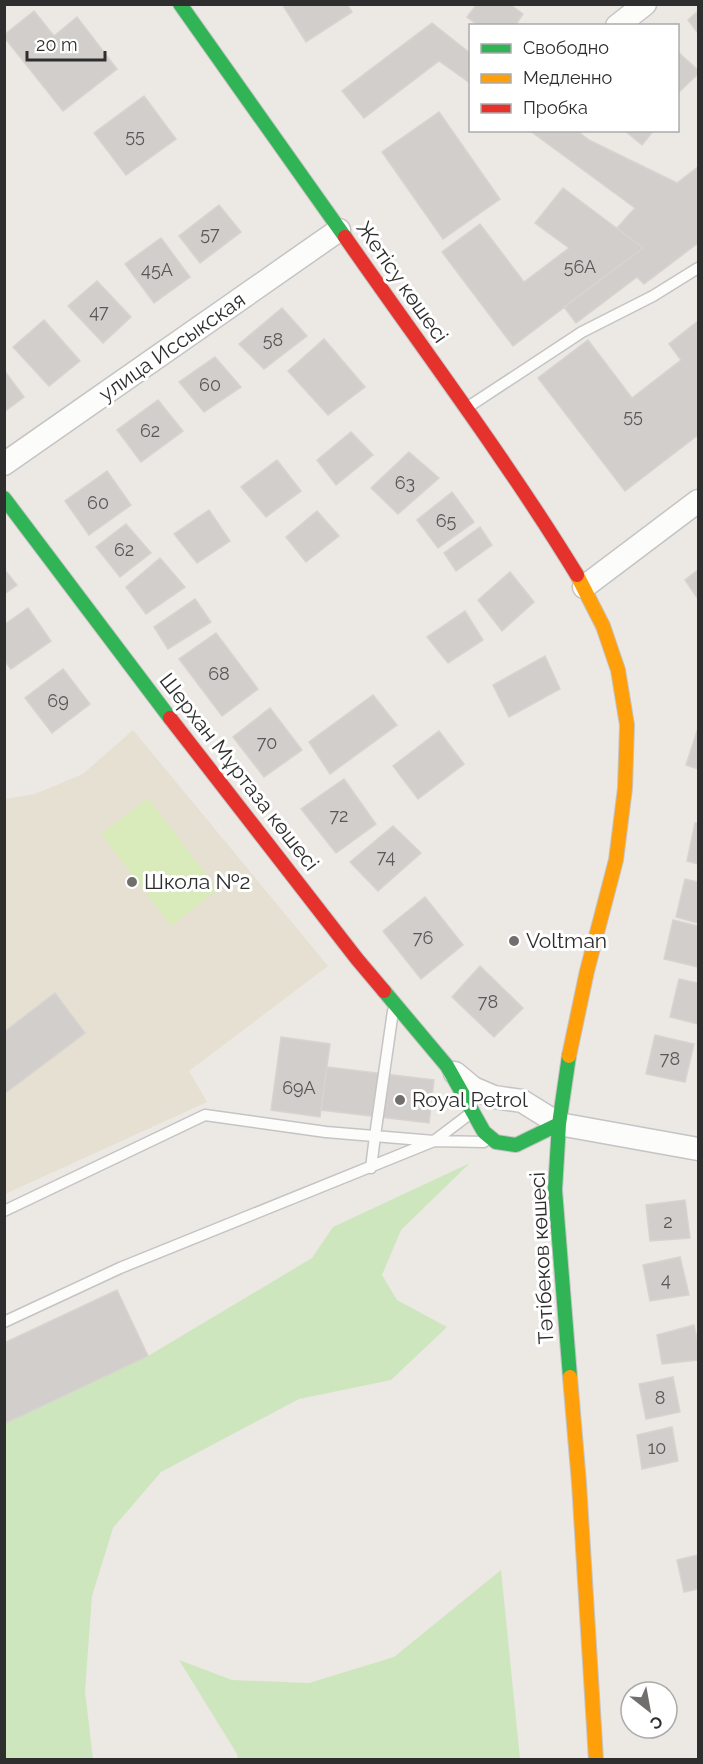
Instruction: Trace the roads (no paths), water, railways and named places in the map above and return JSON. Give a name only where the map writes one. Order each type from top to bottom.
[{"type":"main road","name":"Жетісу көшесі","points":[[180,4],[466,409],[551,533],[584,587]]},
{"type":"main road","name":"Шерхан Мұртаза көшесі","points":[[4,498],[210,771],[357,959],[447,1066]]},
{"type":"main road","name":"Тәтібеков көшесі","points":[[584,587],[603,626],[618,670],[627,725],[625,788],[616,860],[587,971],[567,1066],[559,1124],[555,1190],[579,1483],[596,1760]]},
{"type":"main road","points":[[483,1105],[484,1132],[496,1142],[516,1145],[559,1124]]},
{"type":"street","points":[[620,24],[645,4]]},
{"type":"street","name":"улица Иссыкская","points":[[4,464],[339,230]]},
{"type":"street","points":[[584,587],[699,501]]},
{"type":"street","points":[[447,1066],[473,1088],[483,1105],[522,1101],[559,1124],[699,1149]]},
{"type":"lane","points":[[466,409],[582,332],[653,296],[699,268]]},
{"type":"lane","points":[[371,1168],[394,1005]]},
{"type":"lane","points":[[4,1322],[120,1268],[434,1141],[483,1105]]},
{"type":"lane","points":[[4,1210],[205,1115],[326,1132],[434,1141],[496,1142]]},
{"type":"place","name":"Школа №2","points":[[132,882]]},
{"type":"place","name":"Voltman","points":[[514,941]]},
{"type":"place","name":"Royal Petrol","points":[[400,1100]]}]
